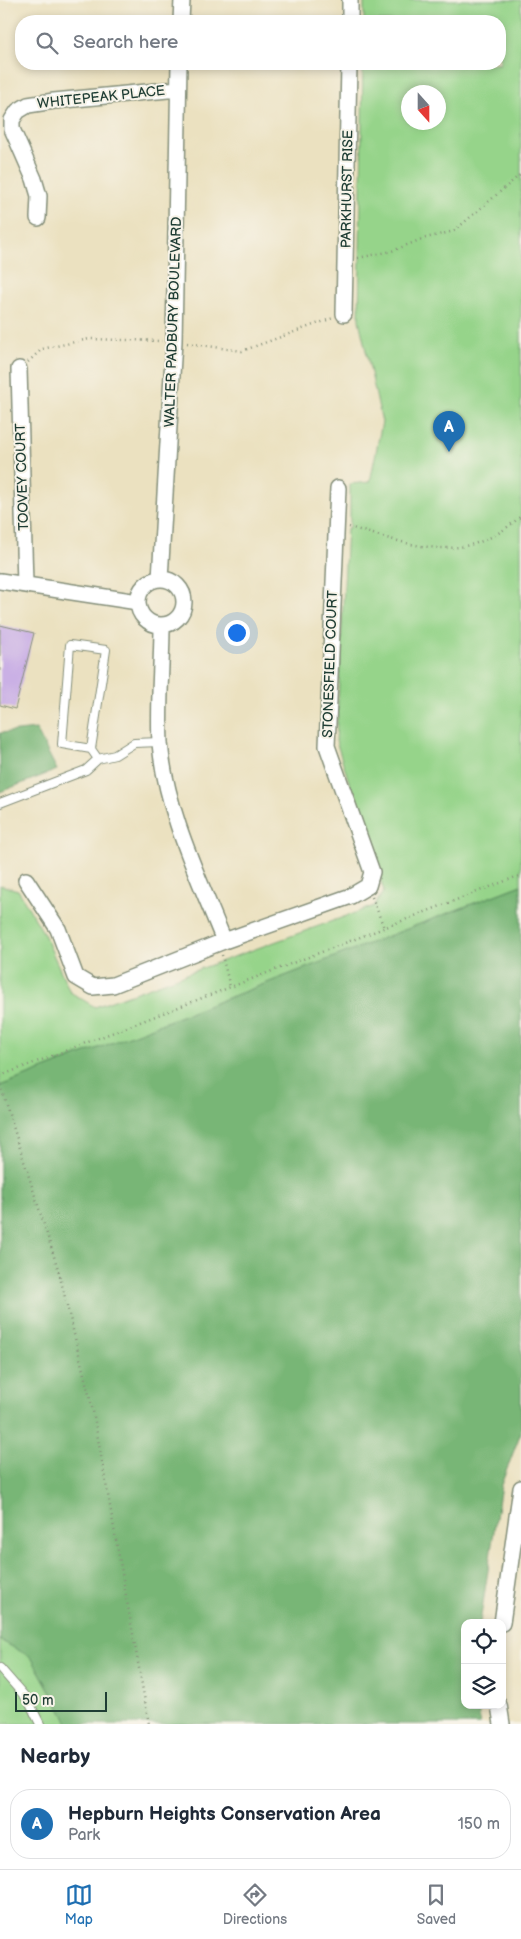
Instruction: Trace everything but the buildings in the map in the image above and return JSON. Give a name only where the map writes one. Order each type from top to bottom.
[{"type":"street","points":[[181,15],[182,0]]},
{"type":"street","points":[[350,0],[350,15]]},
{"type":"street","name":"WALTER PADBURY BOULEVARD","points":[[160,579],[174,341],[179,70]]},
{"type":"street","name":"PARKHURST RISE","points":[[344,314],[349,70]]},
{"type":"street","name":"WHITEPEAK PLACE","points":[[38,218],[39,196],[34,178],[12,129],[12,120],[18,111],[28,105],[54,101],[178,89]]},
{"type":"street","name":"TOOVEY COURT","points":[[19,369],[25,584]]},
{"type":"street","name":"STONESFIELD COURT","points":[[338,488],[335,523],[327,746],[372,872],[368,886]]},
{"type":"street","points":[[160,579],[175,584],[183,597],[181,613],[176,619],[162,625],[147,620],[142,614],[138,602],[149,582],[160,579]]},
{"type":"street","points":[[0,581],[138,602]]},
{"type":"street","points":[[162,625],[160,742],[167,783],[183,838],[224,941]]},
{"type":"street","points":[[26,880],[58,929],[76,977],[93,987],[113,985],[224,941],[351,896],[368,886]]},
{"type":"street","points":[[503,1619],[521,1488]]},
{"type":"street","points":[[500,1709],[502,1724]]},
{"type":"lane","points":[[91,749],[62,744],[70,645],[106,650],[91,749],[98,759]]},
{"type":"lane","points":[[0,803],[86,770],[98,759],[115,755],[134,743],[160,742]]},
{"type":"lane","points":[[0,1668],[28,1700],[40,1724]]},
{"type":"path","points":[[346,257],[359,258],[392,252],[422,238],[454,231],[521,174]]},
{"type":"path","points":[[335,523],[415,546],[450,550],[482,542],[506,530],[521,516]]},
{"type":"path","points":[[0,1076],[521,875]]},
{"type":"path","points":[[368,886],[384,928]]},
{"type":"path","points":[[224,941],[222,952],[230,988]]},
{"type":"path","points":[[0,1085],[58,1269],[94,1411],[149,1724]]},
{"type":"green space","points":[[364,0],[521,0],[521,885],[0,1086],[0,885],[18,890],[44,934],[70,992],[95,1007],[374,906],[384,891],[336,741],[347,528],[350,528],[350,484],[370,482],[382,422],[359,320],[363,70],[506,70],[506,15],[364,15]]},
{"type":"green space","points":[[36,729],[57,770],[0,792],[0,733]]},
{"type":"green space","points":[[521,885],[521,1432],[501,1485],[481,1619],[461,1619],[461,1709],[478,1709],[481,1724],[69,1724],[31,1657],[0,1640],[0,1086]]},
{"type":"green space","points":[[0,1640],[31,1657],[69,1724],[0,1724]]},
{"type":"place","name":"Hepburn Heights Conservation Area","points":[[449,452]]}]
